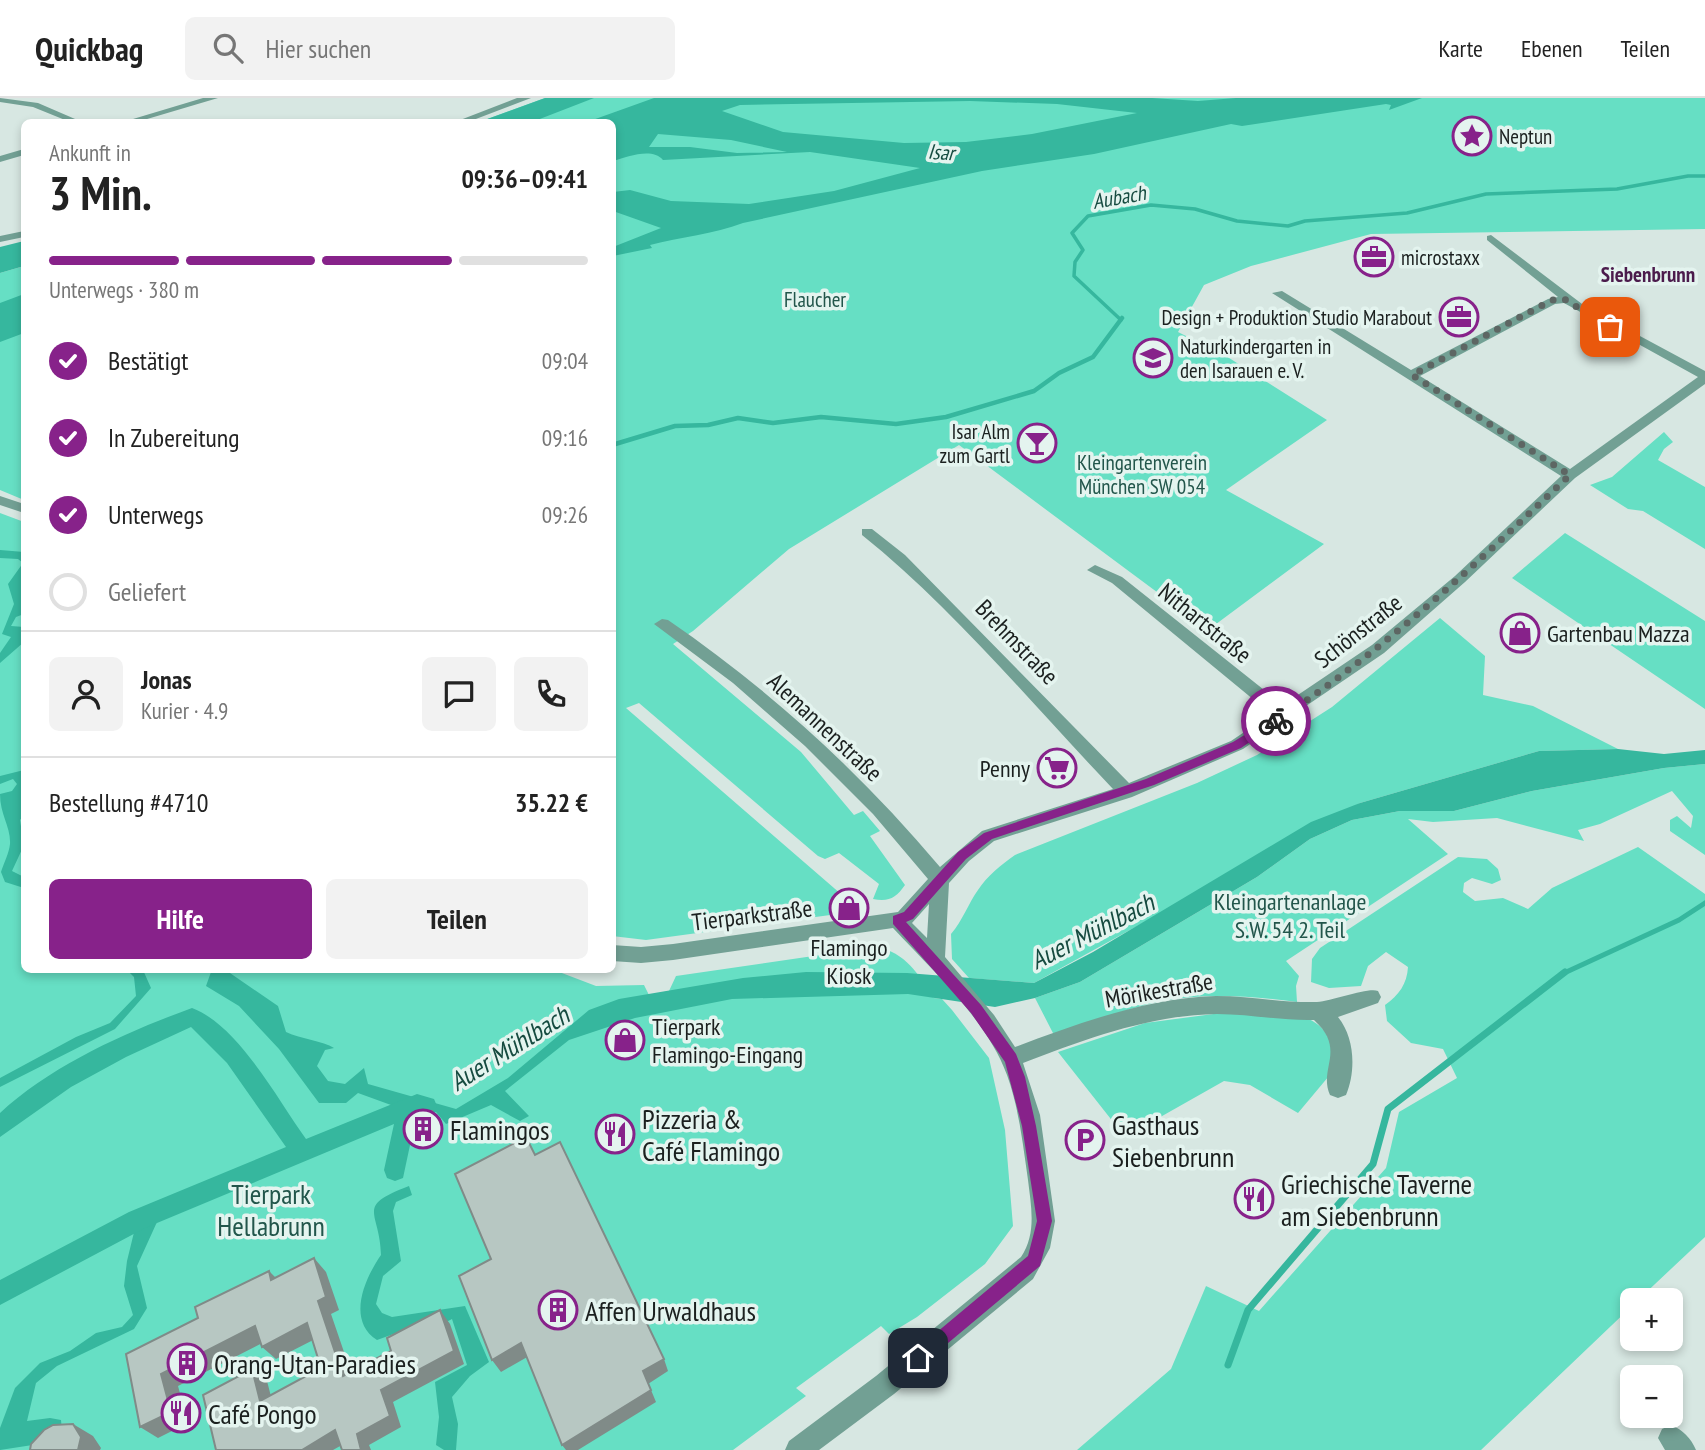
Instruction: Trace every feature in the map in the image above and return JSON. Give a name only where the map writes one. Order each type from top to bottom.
[{"type":"street","points":[[22,102],[33,98]]},
{"type":"street","points":[[138,119],[214,98]]},
{"type":"street","points":[[468,119],[526,98]]},
{"type":"street","points":[[0,99],[22,102],[57,112],[70,119]]},
{"type":"street","points":[[0,159],[21,153]]},
{"type":"street","points":[[0,239],[21,235]]},
{"type":"street","points":[[1491,238],[1564,299],[1705,377]]},
{"type":"street","points":[[1278,293],[1570,475]]},
{"type":"street","points":[[1412,375],[1552,300],[1564,299]]},
{"type":"street","name":"Schönstraße","points":[[897,920],[909,915],[967,851],[988,836],[1126,792],[1237,745],[1284,715],[1342,676],[1417,617],[1570,475],[1705,377]]},
{"type":"street","points":[[0,500],[21,508]]},
{"type":"street","name":"Brehmstraße","points":[[867,532],[900,558],[961,619],[1126,792]]},
{"type":"street","name":"Nithartstraße","points":[[1095,569],[1117,580],[1284,715]]},
{"type":"street","name":"Alemannenstraße","points":[[662,624],[758,696],[818,749],[941,880]]},
{"type":"street","points":[[940,968],[937,890],[941,880]]},
{"type":"street","points":[[798,1450],[885,1385],[1035,1260],[1044,1221],[1029,1126],[1011,1058],[976,1009],[897,920]]},
{"type":"street","name":"Tierparkstraße","points":[[616,953],[641,955],[673,952],[897,920]]},
{"type":"street","name":"Mörikestraße","points":[[1011,1058],[1091,1029],[1197,1006],[1228,1005],[1320,1012],[1360,1003],[1371,997]]},
{"type":"street","points":[[1320,1012],[1332,1022],[1341,1038],[1343,1060],[1338,1088]]},
{"type":"green space","name":"Flaucher","points":[[545,98],[1705,98],[1705,229],[1371,234],[1251,266],[1204,285],[1178,332],[1226,356],[1327,420],[1226,490],[1324,544],[1208,630],[959,445],[789,549],[693,631],[673,644],[801,752],[854,815],[863,811],[880,831],[870,836],[905,885],[892,898],[873,899],[879,884],[839,853],[825,859],[818,856],[639,703],[626,708],[849,901],[840,906],[845,913],[646,940],[616,936],[616,119],[487,119]]},
{"type":"green space","points":[[21,267],[21,499],[0,490],[0,273]]},
{"type":"green space","points":[[1664,432],[1673,442],[1664,449],[1658,460],[1705,487],[1705,549],[1643,511],[1628,509],[1590,485],[1612,477]]},
{"type":"green space","name":"Tierpark Hellabrunn","points":[[0,513],[21,521],[21,973],[562,973],[596,986],[644,985],[649,995],[669,991],[676,976],[875,947],[904,959],[934,998],[942,999],[952,1010],[989,1058],[1005,1130],[1013,1226],[985,1264],[917,1317],[889,1334],[881,1326],[796,1388],[806,1396],[733,1450],[0,1450]]},
{"type":"green space","points":[[1565,533],[1705,621],[1705,709],[1512,578]]},
{"type":"green space","points":[[1440,618],[1485,656],[1483,695],[1533,706],[1618,749],[1539,751],[1360,803],[1034,983],[969,978],[952,959],[951,934],[974,895],[995,871],[1015,855],[1197,783],[1257,755],[1332,707]]},
{"type":"green space","name":"Kleingartenanlage S.W. 54 2. Teil","points":[[1705,764],[1705,855],[1670,831],[1670,820],[1677,816],[1691,828],[1693,816],[1672,791],[1600,824],[1578,830],[1584,841],[1497,818],[1433,822],[1408,819],[1448,854],[1286,961],[1299,976],[1296,986],[1297,1002],[1227,996],[1174,999],[1131,1009],[1054,1035],[1035,998],[1080,982],[1257,877],[1310,839],[1352,820],[1400,811],[1454,811],[1532,791],[1664,768]]},
{"type":"green space","points":[[1638,847],[1705,894],[1705,1237],[1651,1288],[1620,1288],[1620,1317],[1481,1450],[1077,1450],[1171,1369],[1206,1286],[1259,1311],[1386,1168],[1399,1112],[1457,1078],[1443,1049],[1411,1043],[1387,1021],[1385,1005],[1401,989],[1408,967],[1386,952],[1368,966],[1361,986],[1329,988],[1311,982],[1312,959],[1320,948],[1458,857],[1487,859],[1498,869],[1501,880],[1492,884],[1472,878],[1464,883],[1463,892],[1475,901],[1503,898],[1528,909],[1552,888]]},
{"type":"green space","points":[[1221,1013],[1309,1019],[1322,1028],[1329,1040],[1334,1070],[1298,1113],[1250,1085],[1224,1081],[1125,1137],[1058,1052],[1145,1023]]},
{"type":"water","points":[[545,98],[594,98],[540,119],[487,119]]},
{"type":"water","name":"Isar","points":[[654,98],[1152,98],[1198,101],[1236,98],[1422,98],[1389,110],[1391,105],[1386,104],[1242,126],[1231,124],[1094,154],[982,171],[743,223],[616,255],[616,246],[661,228],[616,212],[616,192],[630,190],[671,201],[749,204],[834,191],[920,168],[810,152],[663,160],[653,154],[632,155],[616,160],[616,119],[595,119]],"holes":[[[970,101],[1057,104],[1137,113],[1032,134],[966,142],[904,143],[783,132],[722,111],[740,105]],[[658,134],[731,140],[787,152],[737,153],[690,147],[649,147]]]},
{"type":"water","points":[[21,242],[21,267],[0,273],[0,247]]},
{"type":"water","points":[[21,295],[21,334],[0,342],[0,303]]},
{"type":"water","points":[[0,550],[21,552],[21,561],[0,558]]},
{"type":"water","points":[[21,566],[21,615],[16,617],[11,626],[21,627],[21,645],[0,663],[0,653],[11,637],[2,634],[14,604],[8,584]]},
{"type":"water","points":[[1618,749],[1664,754],[1705,750],[1705,764],[1664,768],[1532,791],[1454,811],[1400,811],[1352,820],[1310,839],[1257,877],[1080,982],[1035,998],[995,1007],[908,994],[732,999],[635,1018],[569,1040],[505,1091],[529,1116],[520,1121],[491,1105],[446,1124],[436,1112],[413,1113],[358,1093],[346,1103],[319,1103],[279,1049],[239,1006],[206,986],[211,973],[230,973],[278,1006],[286,1032],[334,1048],[325,1050],[317,1066],[328,1081],[345,1084],[364,1068],[368,1084],[456,1109],[508,1078],[589,1010],[619,999],[743,978],[806,972],[907,973],[1034,983],[1093,952],[1311,822],[1360,803],[1539,751]]},
{"type":"water","points":[[21,771],[21,852],[12,871],[21,876],[21,887],[5,882],[1,872],[10,844],[0,794],[12,791],[17,784],[13,779],[0,784],[0,776]]},
{"type":"water","points":[[130,973],[144,973],[151,988],[115,1029],[0,1087],[0,1078],[76,1037],[110,1023],[136,996],[134,977]]},
{"type":"water","points":[[409,1186],[412,1195],[396,1202],[393,1211],[401,1261],[383,1276],[376,1304],[382,1313],[392,1317],[465,1306],[489,1362],[470,1376],[452,1397],[458,1424],[456,1450],[444,1450],[436,1445],[439,1417],[435,1382],[467,1365],[452,1319],[412,1340],[399,1332],[377,1340],[362,1322],[361,1299],[369,1275],[381,1255],[374,1212],[376,1205],[381,1199]]},
{"type":"water","points":[[162,1211],[137,1266],[147,1308],[134,1329],[57,1366],[36,1383],[27,1421],[50,1418],[61,1420],[62,1431],[39,1444],[0,1450],[0,1428],[15,1388],[40,1363],[70,1351],[96,1333],[122,1327],[133,1315],[124,1286],[137,1220]]},
{"type":"building","name":"Flamingos","points":[[432,1111],[437,1128],[409,1140],[404,1122]]},
{"type":"building","name":"Affen Urwaldhaus","points":[[526,1137],[535,1155],[560,1142],[664,1359],[643,1371],[651,1390],[562,1445],[521,1343],[492,1360],[459,1276],[491,1259],[455,1174]]},
{"type":"building","points":[[314,1258],[326,1297],[318,1301],[343,1376],[391,1351],[387,1338],[440,1310],[454,1351],[381,1390],[390,1416],[357,1434],[361,1450],[342,1450],[335,1430],[302,1450],[216,1450],[203,1395],[252,1369],[260,1401],[321,1368],[307,1323],[262,1347],[255,1326],[161,1374],[171,1412],[140,1427],[126,1354],[198,1318],[195,1307],[269,1271],[271,1280]]},
{"type":"building","points":[[73,1424],[81,1437],[78,1450],[30,1450],[31,1444],[44,1430],[53,1425]]},
{"type":"waterway","name":"Aubach","points":[[1121,320],[1074,276],[1075,262],[1083,250],[1072,233],[1088,216],[1151,205],[1195,209],[1237,221],[1288,226],[1305,221],[1407,213],[1486,194],[1617,189],[1688,176],[1705,176]]},
{"type":"waterway","name":"Aubach","points":[[616,444],[675,426],[708,425],[738,418],[773,423],[821,417],[896,424],[946,417],[1034,391],[1059,373],[1093,357],[1121,320]]},
{"type":"waterway","points":[[1563,974],[1679,920],[1705,903]]},
{"type":"waterway","points":[[1228,1365],[1248,1310],[1373,1164],[1388,1109],[1563,974]]},
{"type":"waterway","name":"Auer Mühlbach","points":[[0,1127],[16,1112],[63,1080],[118,1050],[192,1017],[204,1024],[235,1057],[302,1152]]},
{"type":"waterway","name":"Auer Mühlbach","points":[[302,1152],[417,1104]]},
{"type":"waterway","points":[[395,1170],[403,1128],[417,1104]]},
{"type":"waterway","name":"Auer Mühlbach","points":[[417,1104],[426,1106]]},
{"type":"waterway","name":"Auer Mühlbach","points":[[0,1293],[137,1220],[302,1152]]},
{"type":"way so far","points":[[1276,721],[1332,683],[1417,617],[1520,525],[1570,475],[1412,375],[1552,300],[1564,299],[1610,327]]},
{"type":"place","name":"Neptun","points":[[1472,136]]},
{"type":"place","name":"microstaxx","points":[[1374,257]]},
{"type":"place","name":"Design + Produktion Studio Marabout","points":[[1459,317]]},
{"type":"place","name":"Naturkindergarten in den Isarauen e. V.","points":[[1153,358]]},
{"type":"place","name":"Isar Alm zum Gartl","points":[[1037,443]]},
{"type":"place","name":"Gartenbau Mazza","points":[[1520,633]]},
{"type":"place","name":"Penny","points":[[1057,768]]},
{"type":"place","name":"Flamingo Kiosk","points":[[849,908]]},
{"type":"place","name":"Tierpark Flamingo-Eingang","points":[[625,1040]]},
{"type":"place","name":"Flamingos","points":[[423,1129]]},
{"type":"place","name":"Pizzeria & Café Flamingo","points":[[615,1134]]},
{"type":"place","name":"Gasthaus Siebenbrunn","points":[[1085,1140]]},
{"type":"place","name":"Griechische Taverne am Siebenbrunn","points":[[1254,1199]]},
{"type":"place","name":"Affen Urwaldhaus","points":[[558,1310]]},
{"type":"place","name":"Orang-Utan-Paradies","points":[[187,1363]]},
{"type":"place","name":"Café Pongo","points":[[181,1413]]},
{"type":"district","name":"Siebenbrunn","points":[[1648,274]]},
{"type":"route","points":[[918,1358],[1025,1271],[1035,1260],[1044,1221],[1029,1126],[1011,1058],[976,1009],[897,920],[909,915],[967,851],[988,836],[1126,792],[1237,745],[1276,721]]},
{"type":"park label","name":"Kleingartenverein München SW 054","points":[[1142,474]]}]
